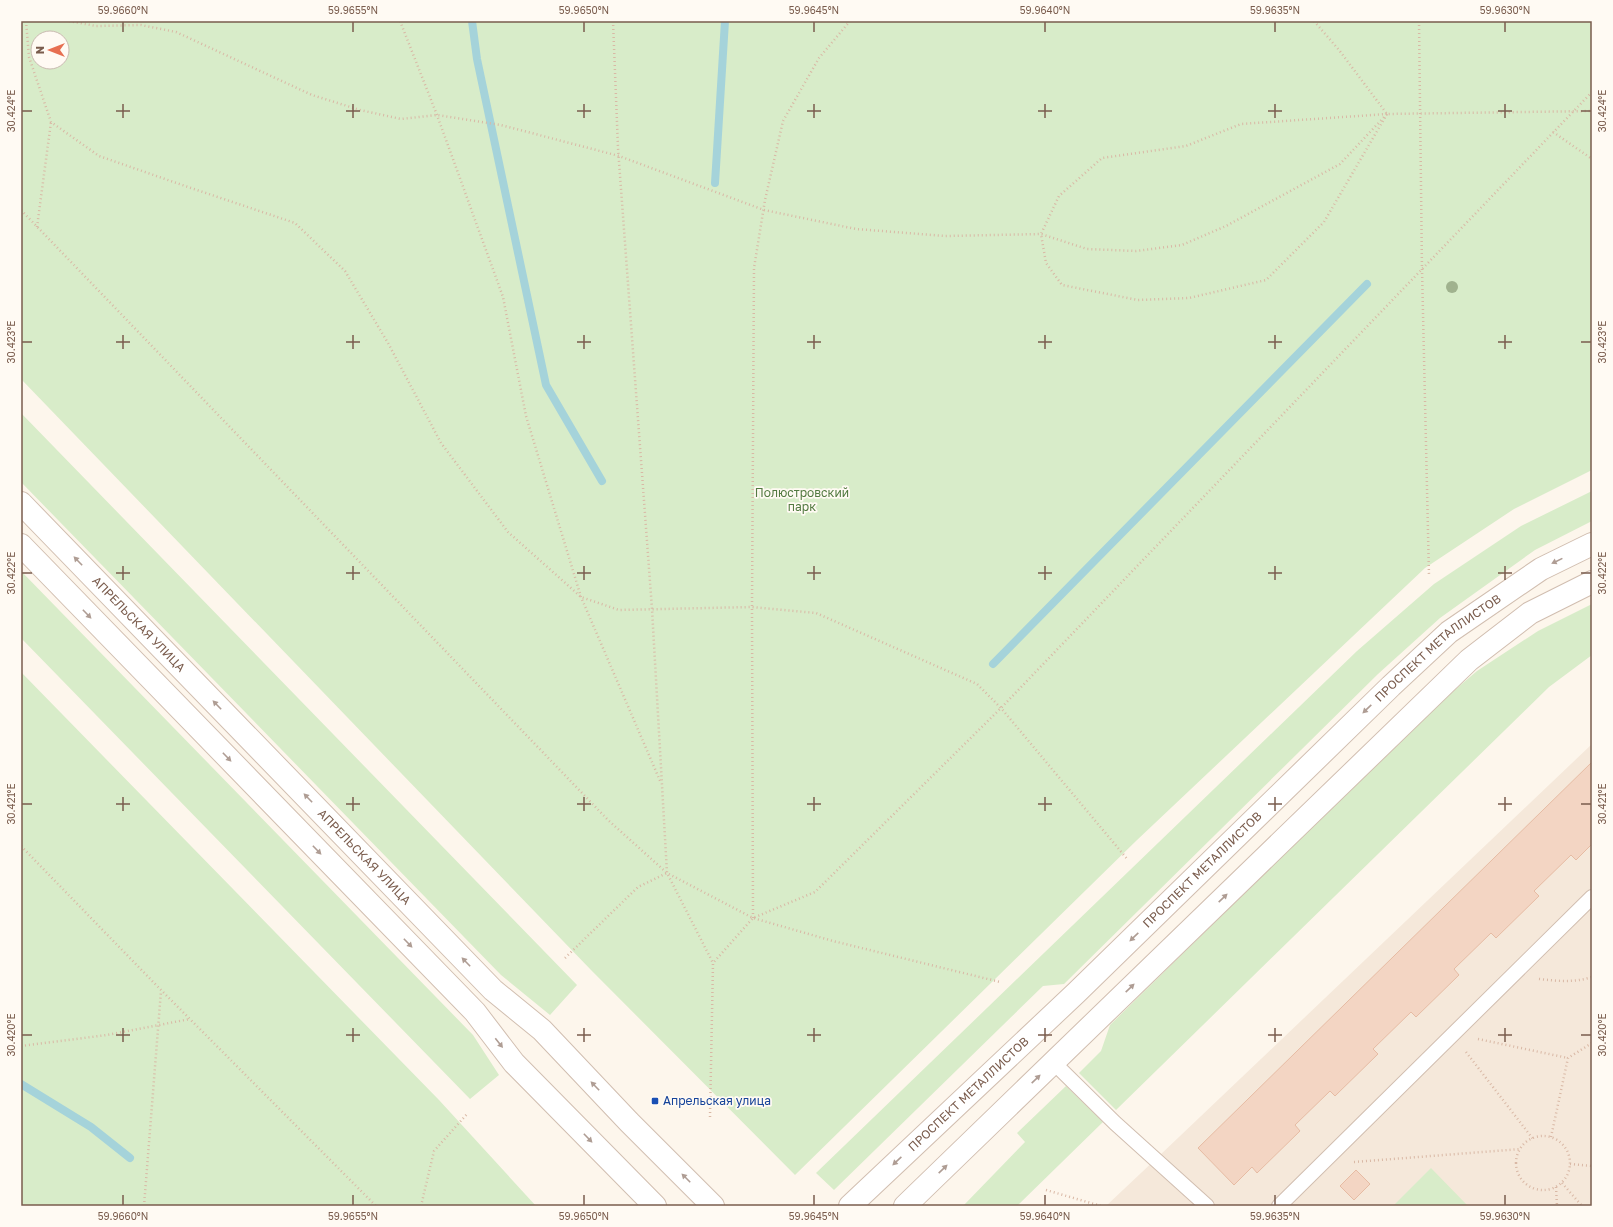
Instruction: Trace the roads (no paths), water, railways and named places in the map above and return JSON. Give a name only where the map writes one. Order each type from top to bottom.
[{"type":"street","name":"АПРЕЛЬСКАЯ УЛИЦА","points":[[21,503],[494,990],[542,1030],[629,1122],[713,1206]]},
{"type":"street","name":"ПРОСПЕКТ МЕТАЛЛИСТОВ","points":[[850,1206],[1076,993],[1391,686],[1449,632],[1541,569],[1592,544]]},
{"type":"street","points":[[21,545],[475,1012],[514,1063],[655,1206]]},
{"type":"street","points":[[905,1206],[1468,660],[1530,613],[1592,582]]},
{"type":"lane","points":[[1279,1206],[1337,1147],[1592,897]]},
{"type":"lane","points":[[1053,1062],[1115,1123],[1204,1205]]},
{"type":"waterway","points":[[472,21],[477,59],[546,385],[602,481]]},
{"type":"waterway","points":[[715,183],[725,21]]},
{"type":"waterway","points":[[993,664],[1367,284]]},
{"type":"waterway","points":[[21,1084],[91,1127],[130,1158]]},
{"type":"place","name":"Апрельская улица","points":[[655,1101]]},
{"type":"park label","name":"Полюстровский парк","points":[[802,500]]}]
